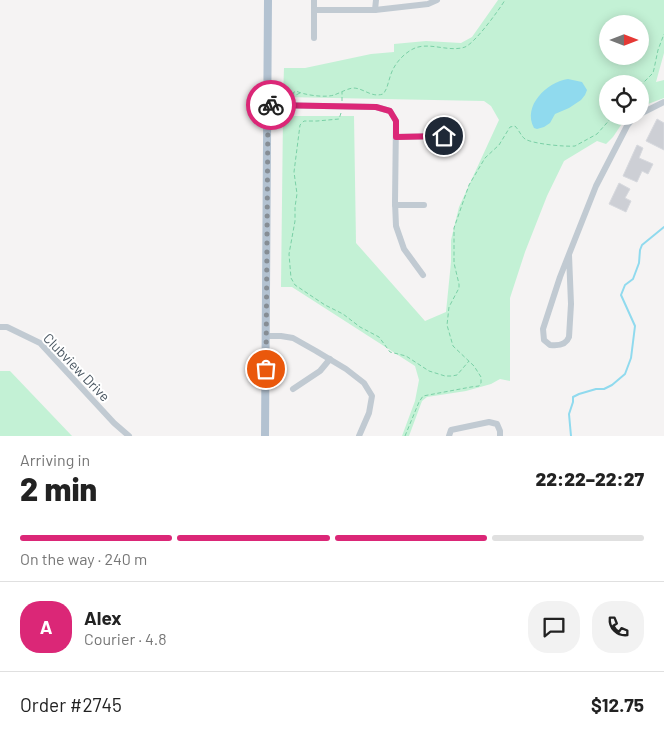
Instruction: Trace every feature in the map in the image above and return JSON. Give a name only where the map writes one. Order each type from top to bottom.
[{"type":"main road","points":[[265,436],[268,0]]},
{"type":"street","points":[[314,0],[314,38]]},
{"type":"street","points":[[375,10],[376,0]]},
{"type":"street","points":[[314,10],[375,10],[428,4],[437,0]]},
{"type":"street","points":[[649,110],[664,102]]},
{"type":"street","points":[[268,105],[376,107],[390,111],[396,121],[396,226],[404,249],[423,275]]},
{"type":"street","points":[[569,255],[569,337],[565,343],[550,345],[544,340],[543,329],[569,255],[596,186],[628,125]]},
{"type":"street","points":[[396,137],[444,136]]},
{"type":"street","points":[[395,205],[424,205]]},
{"type":"street","name":"Clubview Drive","points":[[0,327],[7,327],[40,342],[114,423],[129,436]]},
{"type":"street","points":[[266,336],[293,338],[346,369],[364,383],[372,396],[369,413],[359,436]]},
{"type":"street","points":[[293,389],[320,371],[330,360]]},
{"type":"street","points":[[449,436],[451,430],[490,422],[497,424],[500,436]]},
{"type":"path","points":[[300,93],[326,96],[335,95],[353,88],[374,96],[383,94],[392,69],[406,53],[413,48],[424,46],[459,48],[471,44],[505,0]]},
{"type":"path","points":[[649,76],[654,69],[664,34]]},
{"type":"path","points":[[342,92],[342,107],[339,119],[304,121],[300,125],[294,172],[297,194],[289,254],[292,282],[325,305],[379,337],[390,352],[406,356],[429,371],[452,376],[460,372],[469,361]]},
{"type":"path","points":[[405,436],[423,396],[479,386],[481,383],[481,377],[469,361],[453,346],[447,325],[449,307],[459,288],[454,263],[454,228],[469,185],[485,158],[499,145],[510,127],[513,126],[529,140],[571,147],[597,134],[605,125]]},
{"type":"green space","points":[[498,0],[664,0],[664,53],[656,82],[664,80],[664,98],[649,104],[649,75],[599,75],[599,125],[621,125],[606,144],[597,141],[564,161],[547,196],[525,252],[510,298],[510,381],[500,379],[491,384],[466,391],[427,397],[422,401],[409,436],[402,436],[415,401],[419,380],[415,366],[292,287],[281,287],[283,116],[354,116],[356,243],[425,321],[446,312],[451,262],[451,240],[459,207],[499,120],[491,106],[484,101],[283,97],[284,68],[305,68],[371,54],[394,52],[394,44],[426,41],[461,43],[472,37]]},
{"type":"green space","points":[[0,371],[10,371],[72,436],[0,436]]},
{"type":"water","points":[[568,79],[582,82],[587,90],[585,95],[569,108],[555,114],[550,123],[544,127],[534,128],[531,120],[531,111],[539,96],[552,85]]},
{"type":"building","points":[[657,119],[664,123],[664,150],[646,141]]},
{"type":"building","points":[[637,145],[643,148],[639,158],[653,164],[648,174],[642,171],[637,182],[623,176]]},
{"type":"building","points":[[619,183],[630,189],[625,198],[631,201],[626,212],[609,204]]},
{"type":"waterway","points":[[571,436],[569,414],[573,397],[596,389],[604,389],[625,374],[631,358],[635,326],[621,295],[625,285],[633,279],[639,263],[642,245],[664,227]]},
{"type":"way so far","points":[[266,369],[268,105],[271,105]]},
{"type":"route","points":[[271,105],[376,107],[390,111],[396,121],[396,137],[444,136]]}]
